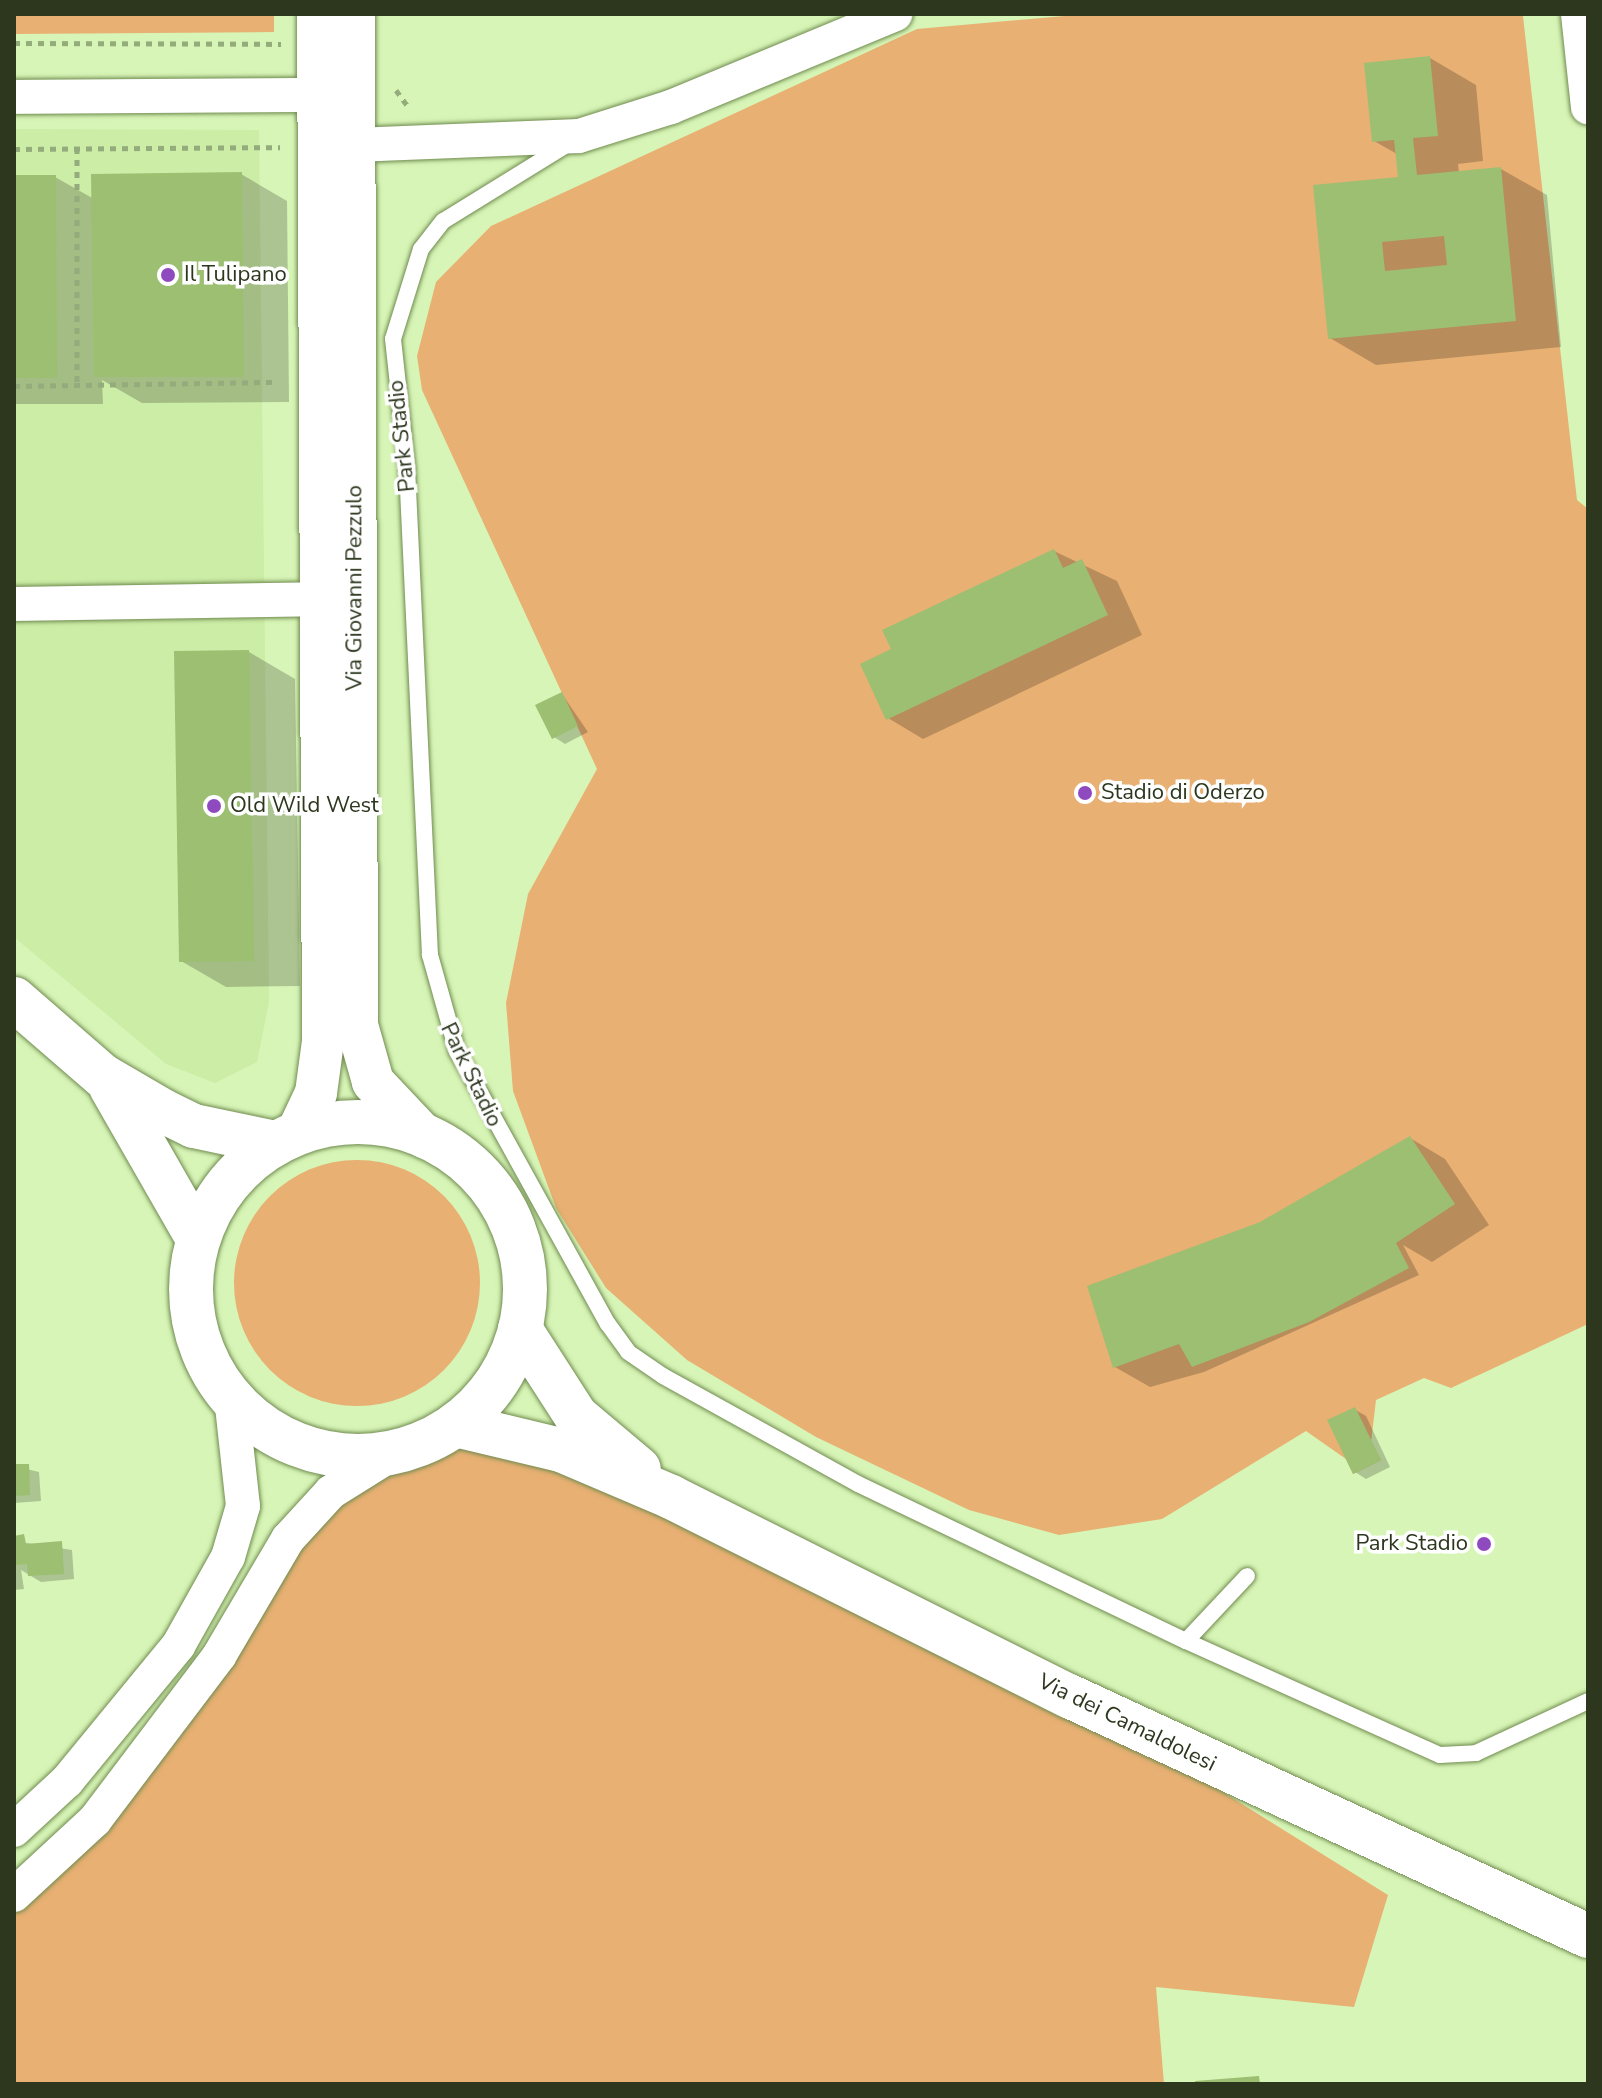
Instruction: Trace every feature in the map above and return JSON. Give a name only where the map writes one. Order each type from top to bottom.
[{"type":"main road","points":[[14,999],[103,1076],[194,1126],[286,1138],[352,1121],[426,1138],[488,1183],[514,1227],[525,1277],[520,1329],[507,1366],[456,1425],[395,1452],[350,1456],[306,1448],[265,1428],[231,1398],[194,1323],[198,1239],[215,1201],[286,1138]]},
{"type":"main road","points":[[103,1076],[144,1134],[198,1239]]},
{"type":"main road","name":"Via dei Camaldolesi","points":[[520,1329],[576,1416],[671,1497]]},
{"type":"main road","name":"Via dei Camaldolesi","points":[[456,1425],[561,1450],[671,1497],[1069,1696],[1588,1936]]},
{"type":"street","name":"Via Giovanni Pezzulo","points":[[286,1138],[316,1093],[323,1041],[354,145],[354,14]]},
{"type":"street","name":"Park Stadio","points":[[354,145],[579,136],[671,107],[895,14]]},
{"type":"street","points":[[1578,14],[1588,107]]},
{"type":"street","name":"Via Giovanni Pezzulo","points":[[300,22],[319,95],[357,1025],[373,1082],[426,1138]]},
{"type":"street","points":[[14,97],[319,95]]},
{"type":"street","points":[[14,604],[338,600]]},
{"type":"street","points":[[14,1830],[67,1781],[178,1646],[228,1557],[243,1506],[231,1398]]},
{"type":"street","points":[[14,1895],[95,1820],[219,1656],[288,1539],[331,1492],[395,1452]]},
{"type":"lane","name":"Park Stadio","points":[[579,136],[562,154],[443,221],[421,249],[393,339],[407,468],[430,955],[452,1039],[539,1209],[628,1352],[858,1484],[1186,1641],[1440,1755],[1476,1753],[1588,1701]]},
{"type":"lane","points":[[1186,1641],[1247,1576]]},
{"type":"path","points":[[14,43],[283,44],[300,22]]},
{"type":"path","points":[[14,149],[280,146],[280,161]]},
{"type":"path","points":[[77,148],[77,385]]},
{"type":"path","points":[[278,366],[278,398]]},
{"type":"path","points":[[14,386],[278,382]]},
{"type":"shaded area","points":[[14,14],[274,14],[274,32],[14,34]]},
{"type":"shaded area","name":"Stadio di Oderzo","points":[[1087,14],[1523,16],[1577,500],[1588,509],[1588,1324],[1451,1388],[1424,1378],[1376,1400],[1371,1442],[1381,1460],[1353,1474],[1346,1459],[1306,1431],[1162,1519],[1059,1535],[969,1510],[816,1437],[687,1360],[606,1288],[556,1208],[513,1091],[506,1003],[528,894],[597,769],[422,390],[417,356],[436,282],[491,226],[917,29]]},
{"type":"shaded area","points":[[14,129],[259,130],[269,1002],[257,1062],[215,1083],[166,1064],[14,937]]},
{"type":"shaded area","points":[[357,1160],[381,1162],[404,1169],[444,1196],[471,1236],[478,1259],[478,1307],[471,1330],[444,1370],[404,1397],[381,1404],[357,1406],[333,1404],[310,1397],[270,1370],[243,1330],[236,1307],[234,1283],[236,1259],[243,1236],[270,1196],[310,1169],[333,1162]]},
{"type":"shaded area","points":[[456,1425],[1069,1696],[1388,1895],[1354,2007],[1156,1987],[1164,2084],[14,2084],[14,1895],[268,1575],[395,1452]]},
{"type":"building","points":[[1430,56],[1438,136],[1413,138],[1417,175],[1501,167],[1516,321],[1328,339],[1313,185],[1398,177],[1394,140],[1372,142],[1364,63]],"holes":[[[1444,236],[1447,265],[1385,271],[1382,242]]]},
{"type":"building","name":"Il Tulipano","points":[[242,172],[244,377],[94,377],[91,174]]},
{"type":"building","points":[[14,175],[56,175],[57,378],[14,378]]},
{"type":"building","points":[[1054,549],[1063,568],[1082,559],[1108,615],[886,720],[860,664],[891,649],[882,630]]},
{"type":"building","name":"Old Wild West","points":[[249,650],[254,961],[179,962],[174,651]]},
{"type":"building","points":[[562,692],[578,726],[552,739],[535,705]]},
{"type":"building","points":[[1410,1136],[1455,1204],[1396,1243],[1409,1268],[1309,1322],[1192,1367],[1179,1344],[1113,1368],[1087,1286],[1260,1222]]},
{"type":"building","points":[[1355,1407],[1381,1460],[1353,1474],[1327,1420]]},
{"type":"building","points":[[14,1464],[29,1464],[30,1495],[14,1496]]},
{"type":"building","points":[[24,1534],[26,1544],[62,1541],[64,1574],[28,1576],[27,1564],[14,1565],[14,1536]]},
{"type":"building","points":[[1259,2076],[1260,2084],[1195,2084],[1195,2081]]},
{"type":"place","name":"Il Tulipano","points":[[168,275]]},
{"type":"place","name":"Stadio di Oderzo","points":[[1085,793]]},
{"type":"place","name":"Old Wild West","points":[[214,806]]},
{"type":"place","name":"Park Stadio","points":[[1484,1544]]}]
